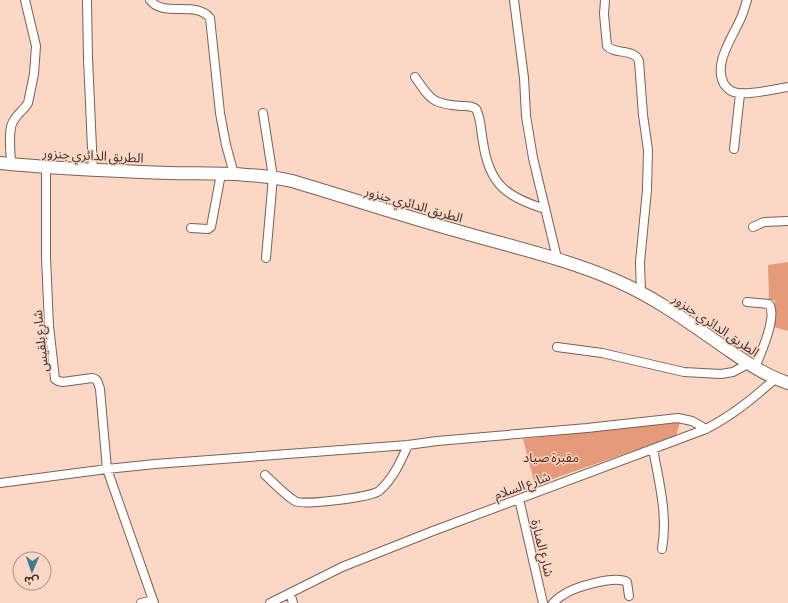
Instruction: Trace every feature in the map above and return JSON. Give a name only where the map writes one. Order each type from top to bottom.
[{"type":"main road","name":"الطريق الدائري جنزور","points":[[6,164],[93,171],[234,174],[272,177],[298,183],[463,233],[556,258],[586,268],[641,293],[674,313],[752,366],[775,379],[788,384]]},
{"type":"street","points":[[6,164],[11,125],[28,103],[35,59],[36,46],[25,0]]},
{"type":"street","points":[[87,0],[93,171]]},
{"type":"street","points":[[150,0],[153,4],[161,8],[195,10],[210,17],[214,40],[217,95],[226,145],[234,174]]},
{"type":"street","points":[[514,0],[524,78],[526,116],[533,158],[556,258]]},
{"type":"street","points":[[605,0],[604,14],[607,46],[613,50],[634,54],[639,61],[643,115],[648,150],[647,190],[640,262],[641,293]]},
{"type":"street","points":[[747,0],[726,48],[721,67],[723,81],[727,89],[740,94],[788,87]]},
{"type":"street","points":[[415,77],[427,95],[440,104],[471,106],[476,109],[491,173],[497,182],[502,189],[511,195],[545,209]]},
{"type":"street","points":[[734,149],[740,94]]},
{"type":"street","points":[[263,113],[272,177],[266,258]]},
{"type":"street","name":"شارع بلقيس","points":[[46,167],[46,257],[49,326],[55,379],[63,382],[92,378],[98,381],[107,468]]},
{"type":"street","points":[[191,228],[211,227],[221,174]]},
{"type":"street","points":[[753,227],[764,222],[788,221]]},
{"type":"street","points":[[557,347],[602,353],[684,372],[721,374],[732,372],[752,366],[771,323],[772,310],[769,304],[748,302]]},
{"type":"street","name":"شارع السلام","points":[[270,603],[342,567],[433,531],[706,429],[728,418],[775,379]]},
{"type":"street","points":[[0,483],[107,468],[408,445],[678,418],[692,421],[706,429]]},
{"type":"street","points":[[265,475],[296,501],[304,503],[368,495],[377,492],[385,485],[401,460],[408,445]]},
{"type":"street","points":[[653,449],[663,503],[664,537],[662,549]]},
{"type":"street","points":[[107,468],[154,602],[141,603]]},
{"type":"street","name":"شارع المنارة","points":[[519,500],[543,603]]},
{"type":"street","points":[[553,603],[563,594],[612,579],[624,580],[627,582],[629,596]]},
{"type":"street","points":[[290,593],[293,603]]},
{"type":"green space","points":[[788,262],[788,331],[774,327],[775,300],[769,300],[768,265]]},
{"type":"green space","name":"مقبرة صياد","points":[[680,422],[676,436],[535,485],[523,439]]}]
